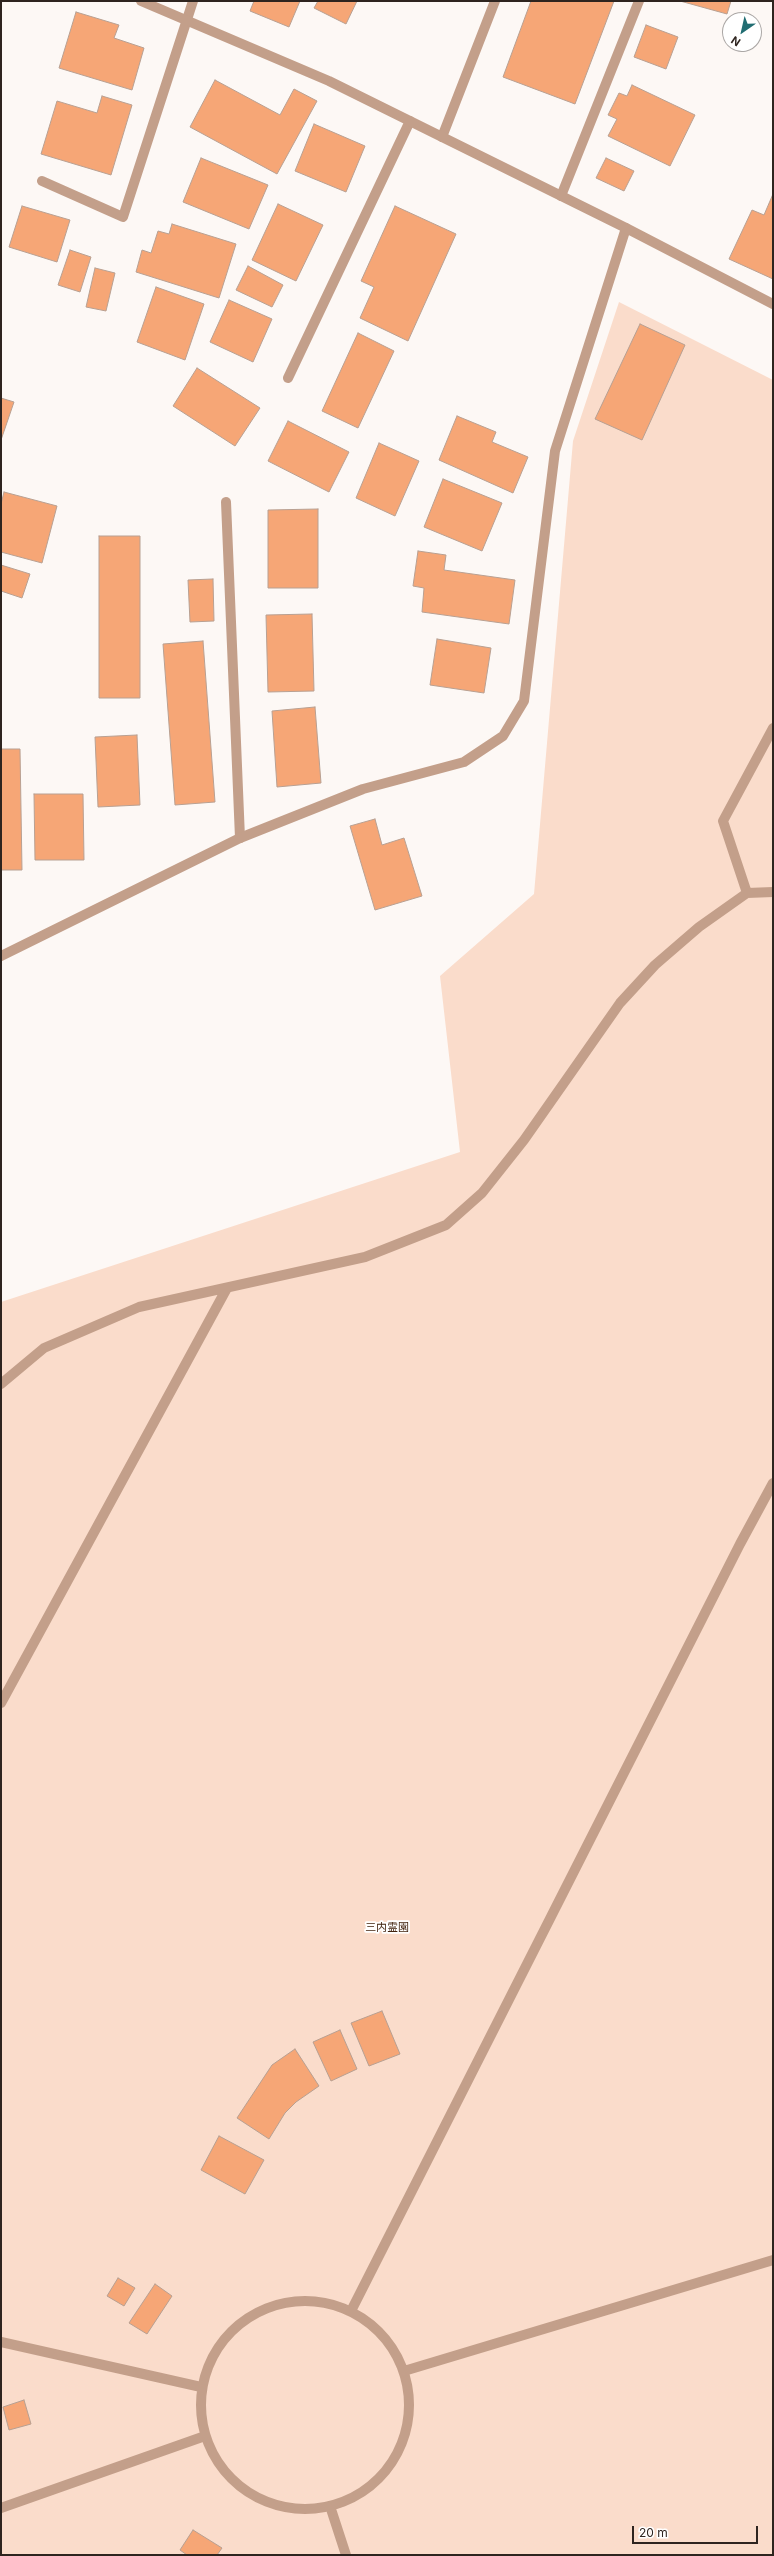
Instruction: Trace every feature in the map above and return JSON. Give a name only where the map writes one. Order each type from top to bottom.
[{"type":"street","points":[[141,1],[329,80],[442,138],[626,228],[773,304]]},
{"type":"street","points":[[42,181],[123,217],[193,1]]},
{"type":"street","points":[[442,138],[495,1]]},
{"type":"street","points":[[561,196],[639,1]]},
{"type":"street","points":[[288,378],[410,121]]},
{"type":"street","points":[[1,956],[240,838],[364,789],[464,762],[502,736],[524,701],[555,451],[626,228]]},
{"type":"street","points":[[226,502],[240,838]]},
{"type":"street","points":[[746,892],[724,821],[773,728]]},
{"type":"street","points":[[1,1384],[44,1348],[139,1307],[365,1257],[446,1225],[482,1193],[524,1140],[620,1003],[655,965],[698,927],[746,892],[773,892]]},
{"type":"street","points":[[1,1703],[227,1288]]},
{"type":"street","points":[[351,2311],[707,1607],[773,1483]]},
{"type":"street","points":[[404,2371],[773,2260]]},
{"type":"street","points":[[288,2301],[320,2301],[351,2311],[374,2326],[392,2346],[404,2371],[409,2405],[404,2439],[387,2469],[362,2493],[330,2506],[298,2509],[268,2502],[240,2487],[218,2464],[205,2436],[200,2412],[202,2387],[212,2357],[231,2330],[257,2312],[288,2301]]},
{"type":"street","points":[[1,2342],[202,2387]]},
{"type":"street","points":[[1,2508],[205,2436]]},
{"type":"street","points":[[330,2506],[346,2555]]},
{"type":"green space","name":"三内霊園","points":[[619,302],[773,380],[773,2555],[1,2555],[1,1302],[460,1152],[440,976],[534,894],[573,441]]},
{"type":"building","points":[[254,1],[300,1],[289,27],[250,11]]},
{"type":"building","points":[[318,1],[357,1],[346,24],[314,8]]},
{"type":"building","points":[[531,1],[614,1],[575,104],[503,77]]},
{"type":"building","points":[[680,1],[731,1],[728,12],[722,13]]},
{"type":"building","points":[[76,12],[119,25],[114,38],[144,48],[132,90],[59,68]]},
{"type":"building","points":[[646,25],[678,37],[666,69],[634,57]]},
{"type":"building","points":[[215,80],[280,115],[294,89],[317,101],[277,174],[190,127]]},
{"type":"building","points":[[632,85],[695,115],[670,166],[608,136],[617,119],[608,115],[619,93],[627,96]]},
{"type":"building","points":[[102,96],[132,105],[111,175],[41,154],[57,101],[97,113]]},
{"type":"building","points":[[314,124],[365,146],[346,192],[295,171]]},
{"type":"building","points":[[201,158],[268,185],[249,229],[183,202]]},
{"type":"building","points":[[606,158],[634,171],[624,191],[596,178]]},
{"type":"building","points":[[773,194],[773,279],[729,259],[752,210],[764,215]]},
{"type":"building","points":[[278,204],[323,225],[296,281],[252,260]]},
{"type":"building","points":[[22,206],[70,220],[57,262],[9,247]]},
{"type":"building","points":[[395,206],[456,234],[408,341],[360,318],[374,287],[361,281]]},
{"type":"building","points":[[172,224],[236,244],[219,298],[136,272],[142,250],[151,253],[158,231],[169,234]]},
{"type":"building","points":[[70,250],[91,257],[80,292],[58,285]]},
{"type":"building","points":[[248,266],[283,285],[272,307],[236,290]]},
{"type":"building","points":[[95,268],[115,273],[106,311],[86,307]]},
{"type":"building","points":[[156,287],[204,304],[185,360],[137,342]]},
{"type":"building","points":[[229,300],[272,319],[253,362],[210,342]]},
{"type":"building","points":[[640,324],[685,345],[642,440],[595,419]]},
{"type":"building","points":[[358,333],[394,351],[358,428],[322,411]]},
{"type":"building","points":[[197,368],[260,408],[235,446],[173,406]]},
{"type":"building","points":[[1,398],[14,402],[1,440]]},
{"type":"building","points":[[457,416],[496,432],[492,442],[528,457],[513,493],[439,460]]},
{"type":"building","points":[[288,421],[349,452],[329,492],[268,461]]},
{"type":"building","points":[[379,443],[419,461],[395,516],[356,498]]},
{"type":"building","points":[[443,479],[502,503],[482,551],[424,527]]},
{"type":"building","points":[[4,492],[57,506],[42,563],[1,552],[1,504]]},
{"type":"building","points":[[318,509],[318,588],[268,588],[268,510]]},
{"type":"building","points":[[99,536],[140,536],[140,698],[99,698]]},
{"type":"building","points":[[418,551],[446,555],[444,570],[515,580],[509,624],[422,612],[424,588],[413,586]]},
{"type":"building","points":[[1,565],[30,574],[22,598],[1,591]]},
{"type":"building","points":[[213,579],[214,621],[190,622],[188,580]]},
{"type":"building","points":[[312,614],[314,691],[268,692],[266,615]]},
{"type":"building","points":[[437,639],[491,648],[484,693],[430,685]]},
{"type":"building","points":[[203,641],[215,802],[175,805],[163,644]]},
{"type":"building","points":[[315,707],[321,783],[277,787],[272,711]]},
{"type":"building","points":[[137,735],[140,805],[98,807],[95,737]]},
{"type":"building","points":[[1,749],[20,749],[22,870],[1,870]]},
{"type":"building","points":[[34,794],[83,794],[84,860],[35,860]]},
{"type":"building","points":[[375,819],[382,845],[404,838],[422,896],[375,910],[350,826]]},
{"type":"building","points":[[382,2011],[400,2054],[369,2066],[351,2023]]},
{"type":"building","points":[[340,2030],[357,2069],[331,2081],[313,2042]]},
{"type":"building","points":[[295,2049],[319,2086],[296,2102],[285,2113],[269,2139],[237,2118],[272,2065]]},
{"type":"building","points":[[219,2136],[264,2160],[245,2194],[201,2170]]},
{"type":"building","points":[[118,2278],[135,2288],[124,2306],[107,2296]]},
{"type":"building","points":[[155,2284],[172,2296],[147,2334],[129,2323]]},
{"type":"building","points":[[24,2400],[31,2424],[9,2430],[3,2407]]},
{"type":"building","points":[[193,2530],[222,2548],[217,2555],[187,2555],[180,2550]]}]
